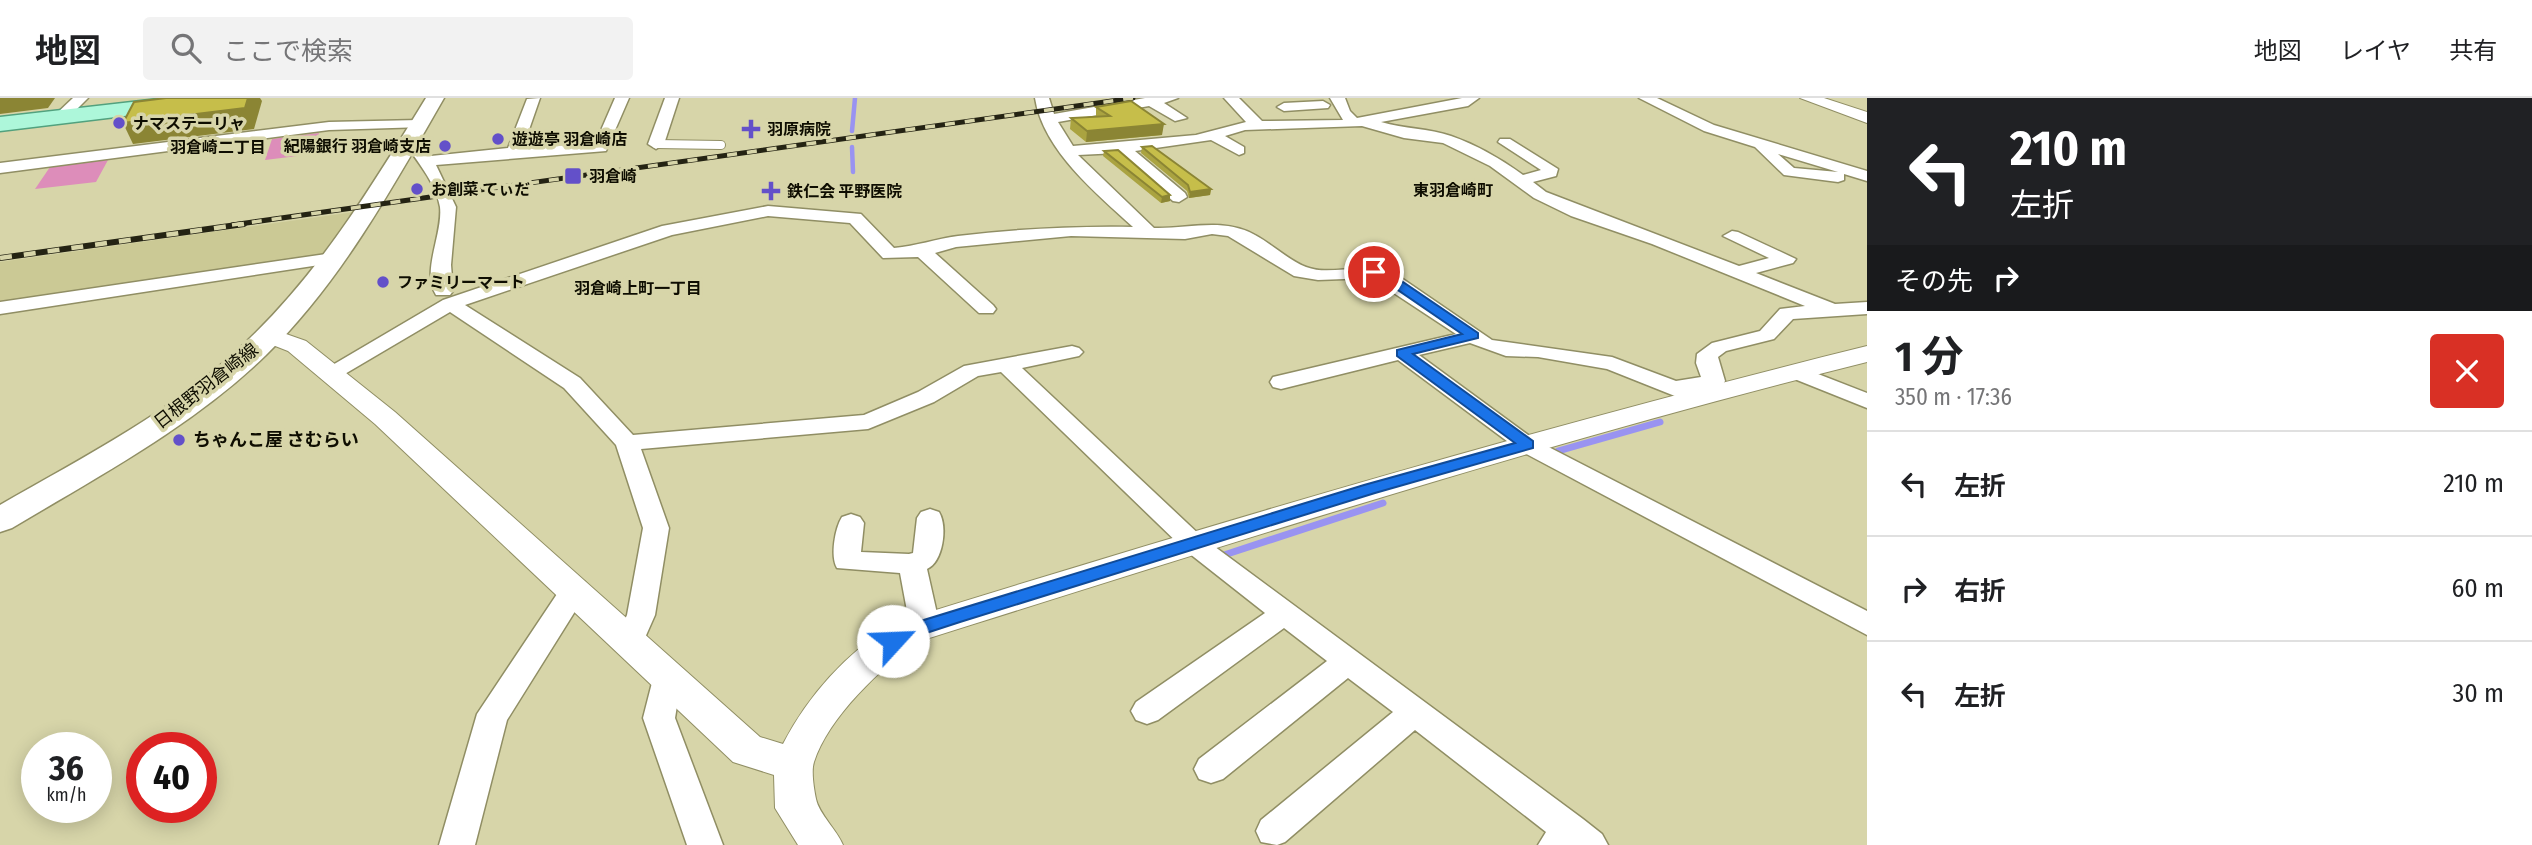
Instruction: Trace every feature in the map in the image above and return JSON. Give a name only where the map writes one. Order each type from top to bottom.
[{"type":"main road","points":[[0,124],[60,118],[135,119],[223,98]]},
{"type":"main road","name":"日根野羽倉崎線","points":[[0,520],[143,435],[242,361],[270,335],[316,283],[436,98]]},
{"type":"street","points":[[60,118],[81,98]]},
{"type":"street","points":[[527,98],[541,98]]},
{"type":"street","points":[[427,161],[514,152],[601,148],[622,98]]},
{"type":"street","points":[[656,144],[671,98]]},
{"type":"street","points":[[1052,119],[1171,98]]},
{"type":"street","points":[[1231,98],[1258,126]]},
{"type":"street","points":[[1066,151],[1122,148],[1213,135],[1232,127],[1358,122],[1463,103],[1472,98]]},
{"type":"street","points":[[1647,98],[1660,98]]},
{"type":"street","points":[[1647,98],[1709,128],[1756,143],[1790,172],[1867,178]]},
{"type":"street","points":[[1808,98],[1867,118]]},
{"type":"street","points":[[514,152],[534,99]]},
{"type":"street","points":[[1284,107],[1340,100],[1343,113],[1358,122],[1404,134],[1446,139],[1496,163],[1540,195],[1577,212],[1658,240],[1835,311]]},
{"type":"street","points":[[1047,101],[1044,110],[1052,119],[1066,151],[1076,165],[1147,231]]},
{"type":"street","points":[[1150,101],[1180,118]]},
{"type":"street","points":[[1301,106],[1320,125]]},
{"type":"street","points":[[118,153],[135,119]]},
{"type":"street","points":[[0,168],[329,126],[414,132],[448,207],[442,265],[447,298],[572,383],[627,443],[646,491],[656,528],[641,615],[631,641]]},
{"type":"street","points":[[1213,135],[1239,150]]},
{"type":"street","points":[[1505,142],[1550,169],[1549,173],[1519,181]]},
{"type":"street","points":[[1122,148],[1179,197]]},
{"type":"street","points":[[330,373],[447,298],[668,230],[768,211],[855,218],[889,254],[922,251],[955,242],[1071,231],[1185,234],[1212,229],[1232,231],[1248,238],[1301,272],[1374,272],[1390,279],[1485,344],[1506,351],[1538,351],[1612,363],[1686,393],[1800,373],[1867,354]]},
{"type":"street","points":[[1732,236],[1787,259],[1736,272]]},
{"type":"street","points":[[922,251],[986,309]]},
{"type":"street","points":[[0,308],[333,258]]},
{"type":"street","points":[[822,845],[796,808],[793,764],[810,730],[856,671],[907,632],[1370,489],[1527,444],[1686,393],[1714,381],[1707,363],[1708,354],[1719,347],[1767,335],[1787,313],[1867,308]]},
{"type":"street","points":[[270,335],[297,346],[385,418],[575,589],[747,750],[793,764]]},
{"type":"street","points":[[1282,382],[1473,336]]},
{"type":"street","points":[[627,443],[868,422],[926,397],[972,371],[1072,352]]},
{"type":"street","points":[[1402,353],[1527,444],[1867,624]]},
{"type":"street","points":[[1006,365],[1194,544],[1415,712],[1572,840]]},
{"type":"street","points":[[1800,373],[1867,401]]},
{"type":"street","points":[[851,523],[847,561],[912,564],[926,558],[930,519]]},
{"type":"street","points":[[912,564],[925,626]]},
{"type":"street","points":[[457,845],[493,714],[504,703],[575,589]]},
{"type":"street","points":[[1147,711],[1284,613]]},
{"type":"street","points":[[1211,769],[1349,662]]},
{"type":"street","points":[[667,676],[659,718],[705,845]]},
{"type":"street","points":[[1273,831],[1415,712]]},
{"type":"lane","points":[[656,144],[721,145]]},
{"type":"shaded area","points":[[319,133],[314,154],[265,160],[272,139]]},
{"type":"shaded area","points":[[108,160],[96,182],[35,189],[50,167]]},
{"type":"shaded area","points":[[354,212],[326,254],[0,306],[0,262]]},
{"type":"building","points":[[166,98],[248,98],[245,108],[123,123],[134,102]]},
{"type":"building","points":[[1131,101],[1164,124],[1087,131],[1071,118],[1110,116],[1096,107]]},
{"type":"building","points":[[1152,146],[1211,189],[1190,192],[1188,185],[1142,147]]},
{"type":"building","points":[[1118,150],[1170,195],[1162,197],[1104,151]]},
{"type":"waterway","points":[[852,131],[855,98]]},
{"type":"waterway","points":[[852,147],[853,172]]},
{"type":"waterway","points":[[1558,451],[1660,422]]},
{"type":"waterway","points":[[1224,555],[1383,503]]},
{"type":"railway","points":[[232,225],[1133,98]]},
{"type":"railway","points":[[0,258],[244,224]]},
{"type":"place","name":"ナマステーリャ","points":[[119,123]]},
{"type":"place","name":"羽原病院","points":[[751,129]]},
{"type":"place","name":"遊遊亭 羽倉崎店","points":[[498,139]]},
{"type":"place","name":"紀陽銀行 羽倉崎支店","points":[[445,146]]},
{"type":"place","name":"羽倉崎","points":[[573,176]]},
{"type":"place","name":"お創菜 てぃだ","points":[[417,189]]},
{"type":"place","name":"鉄仁会 平野医院","points":[[771,191]]},
{"type":"place","name":"ファミリーマート","points":[[383,282]]},
{"type":"place","name":"ちゃんこ屋 さむらい","points":[[179,440]]},
{"type":"district","name":"羽倉崎二丁目","points":[[218,147]]},
{"type":"district","name":"東羽倉崎町","points":[[1453,190]]},
{"type":"district","name":"羽倉崎上町一丁目","points":[[638,288]]},
{"type":"route","points":[[893,641],[907,632],[954,617],[1370,489],[1527,444],[1402,353],[1473,336],[1390,279],[1374,272]]}]
